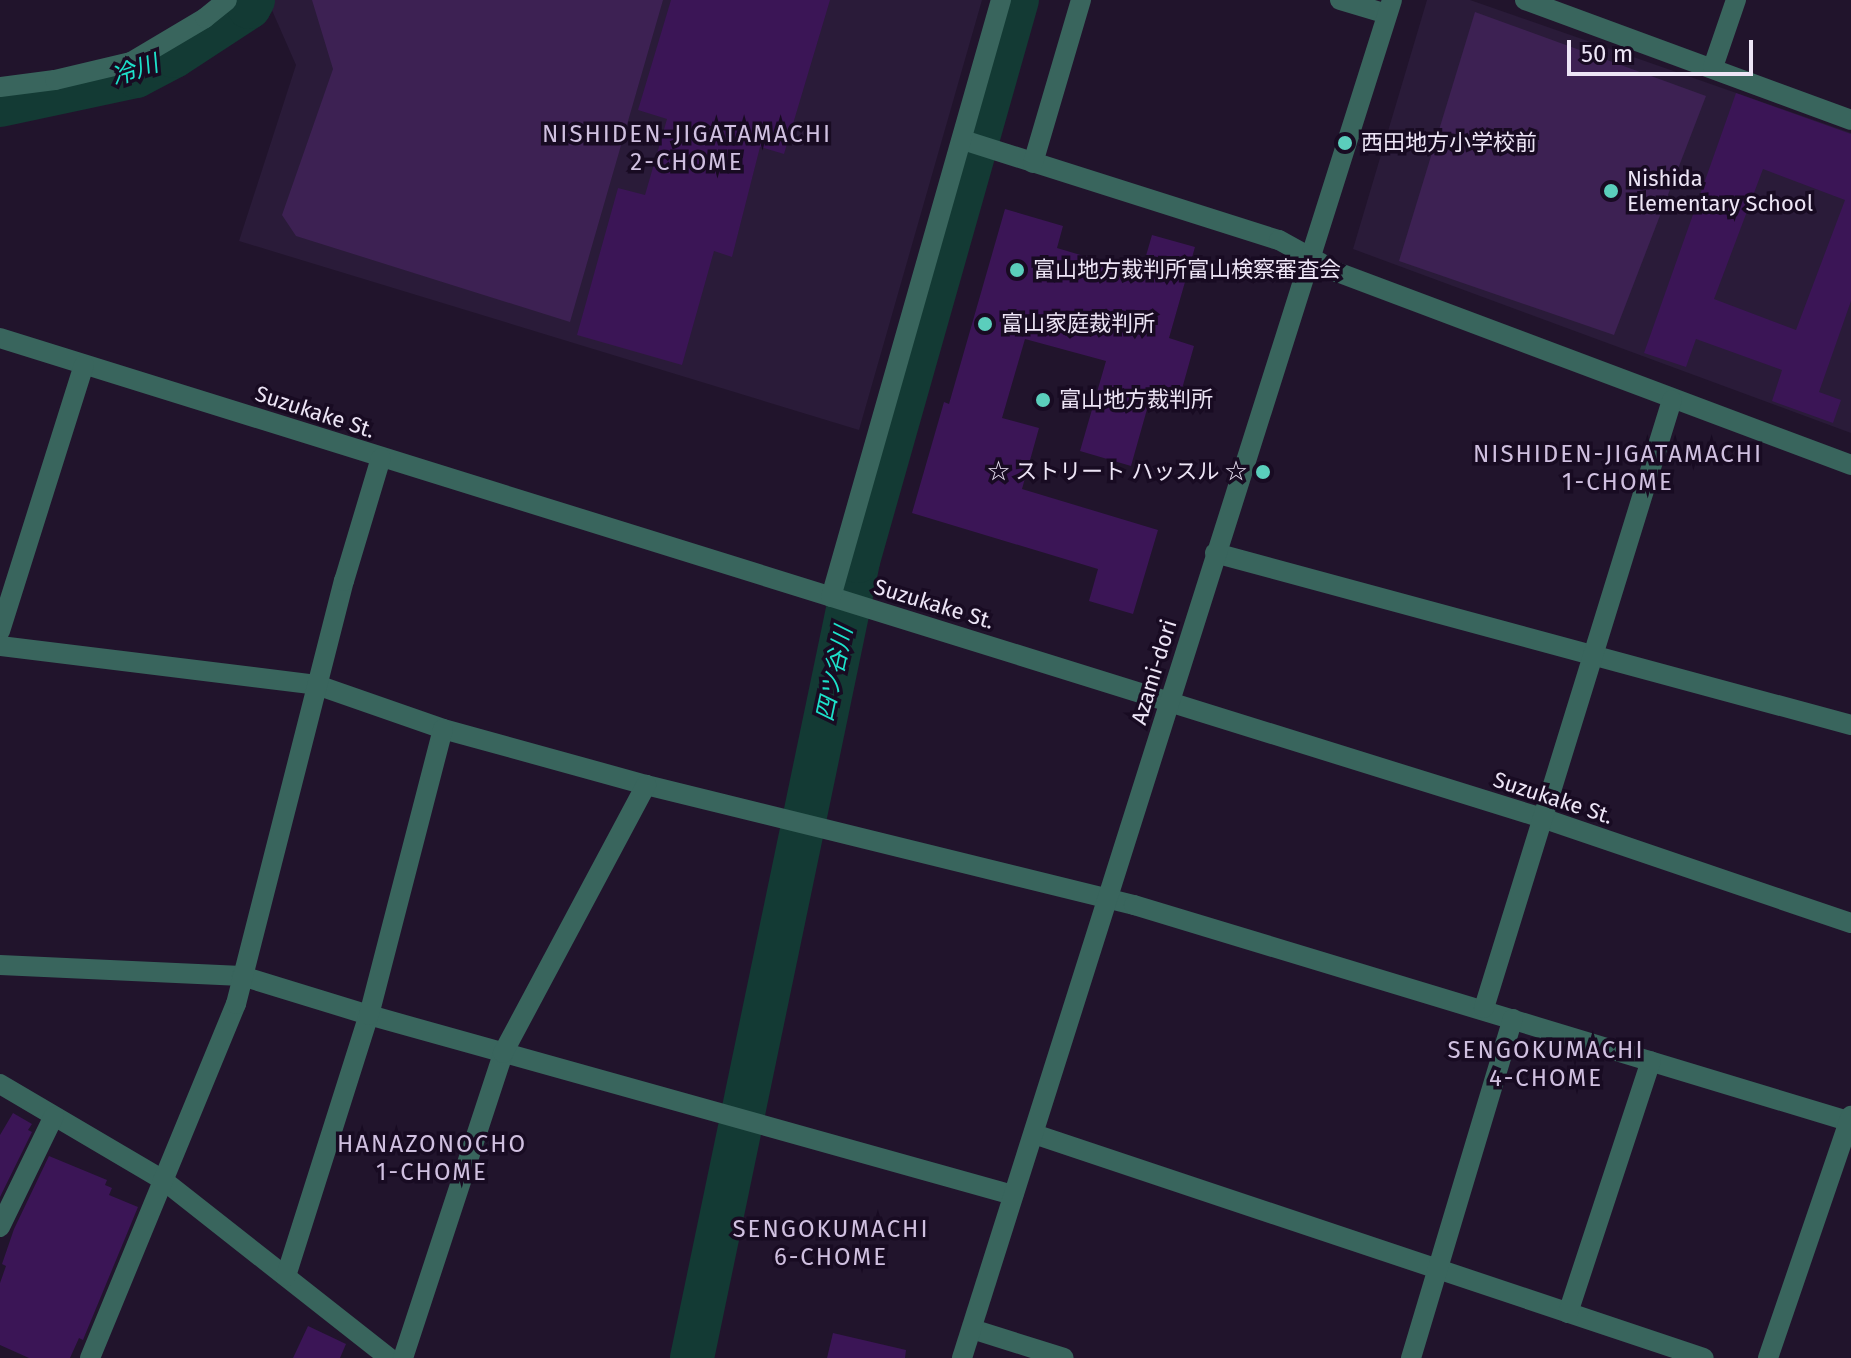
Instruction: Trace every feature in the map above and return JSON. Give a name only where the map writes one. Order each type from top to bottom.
[{"type":"street","points":[[0,87],[55,80],[131,62],[205,18],[227,0]]},
{"type":"street","points":[[831,597],[1001,0]]},
{"type":"street","points":[[1033,163],[1081,0]]},
{"type":"street","points":[[1340,0],[1390,7]]},
{"type":"street","points":[[1525,0],[1851,120]]},
{"type":"street","points":[[1713,67],[1736,0]]},
{"type":"street","name":"Azami-dori","points":[[962,1358],[1390,7]]},
{"type":"street","points":[[963,140],[1279,240],[1337,272],[1851,465]]},
{"type":"street","name":"Suzukake St.","points":[[0,338],[1545,819],[1851,923]]},
{"type":"street","points":[[0,631],[84,365]]},
{"type":"street","points":[[1484,1008],[1545,819],[1672,400]]},
{"type":"street","points":[[90,1358],[236,1004],[317,685],[381,458]]},
{"type":"street","points":[[1215,553],[1851,725]]},
{"type":"street","points":[[0,646],[317,685],[443,729],[646,785],[1108,899],[1484,1008],[1850,1120],[1768,1358]]},
{"type":"street","points":[[286,1276],[369,1015],[443,729]]},
{"type":"street","points":[[403,1358],[503,1053],[646,785]]},
{"type":"street","points":[[0,965],[242,976],[369,1015],[1013,1195]]},
{"type":"street","points":[[1411,1358],[1513,1019]]},
{"type":"street","points":[[1568,1313],[1651,1061]]},
{"type":"street","points":[[0,1084],[163,1180],[389,1358]]},
{"type":"street","points":[[0,1227],[54,1116]]},
{"type":"street","points":[[1034,1134],[1704,1358]]},
{"type":"street","points":[[972,1329],[1064,1358]]},
{"type":"shaded area","points":[[274,0],[982,0],[859,430],[239,241],[296,65],[271,8]]},
{"type":"shaded area","points":[[312,0],[663,0],[570,322],[296,236],[282,215],[333,69]]},
{"type":"shaded area","name":"Nishida Elementary School","points":[[1427,0],[1470,0],[1851,133],[1851,433],[1353,249]]},
{"type":"shaded area","points":[[1475,12],[1706,96],[1614,335],[1399,261]]},
{"type":"building","points":[[671,0],[830,0],[784,154],[760,147],[732,257],[714,251],[682,365],[577,335],[618,188],[645,195],[667,119],[638,110]]},
{"type":"building","points":[[1736,93],[1851,134],[1851,301],[1819,392],[1841,400],[1833,423],[1772,401],[1782,370],[1696,339],[1686,367],[1644,353]],"holes":[[[1763,169],[1845,200],[1796,330],[1714,299]]]},
{"type":"building","points":[[1005,209],[1063,226],[1057,248],[1141,273],[1152,235],[1195,247],[1169,338],[1194,346],[1180,396],[1153,388],[1131,466],[1080,451],[1106,361],[1025,339],[1002,418],[1039,428],[1022,489],[1158,530],[1133,614],[1089,601],[1098,569],[912,513],[944,402],[949,404]]},
{"type":"building","points":[[13,1113],[32,1124],[28,1130],[32,1132],[0,1197],[0,1135]]},
{"type":"building","points":[[49,1156],[107,1180],[105,1185],[112,1188],[109,1195],[138,1207],[83,1340],[79,1338],[70,1358],[29,1358],[0,1345],[0,1283],[6,1266],[2,1264],[14,1229]]},
{"type":"building","points":[[308,1326],[346,1344],[340,1358],[293,1358]]},
{"type":"building","points":[[833,1333],[906,1350],[905,1358],[827,1358]]},
{"type":"waterway","name":"冷川","points":[[0,105],[136,76],[174,56],[249,7],[253,0]]},
{"type":"waterway","name":"四ツ谷川","points":[[692,1358],[858,561],[1017,0]]},
{"type":"place","name":"西田地方小学校前","points":[[1345,143]]},
{"type":"place","name":"Nishida Elementary School","points":[[1611,191]]},
{"type":"place","name":"富山地方裁判所富山検察審査会","points":[[1017,270]]},
{"type":"place","name":"富山家庭裁判所","points":[[985,324]]},
{"type":"place","name":"富山地方裁判所","points":[[1043,400]]},
{"type":"place","name":"☆ ストリート ハッスル ☆","points":[[1263,472]]},
{"type":"district","name":"NISHIDEN-JIGATAMACHI 2-CHOME","points":[[687,149]]},
{"type":"district","name":"NISHIDEN-JIGATAMACHI 1-CHOME","points":[[1618,469]]},
{"type":"district","name":"SENGOKUMACHI 4-CHOME","points":[[1546,1065]]},
{"type":"district","name":"HANAZONOCHO 1-CHOME","points":[[432,1159]]},
{"type":"district","name":"SENGOKUMACHI 6-CHOME","points":[[831,1244]]}]
